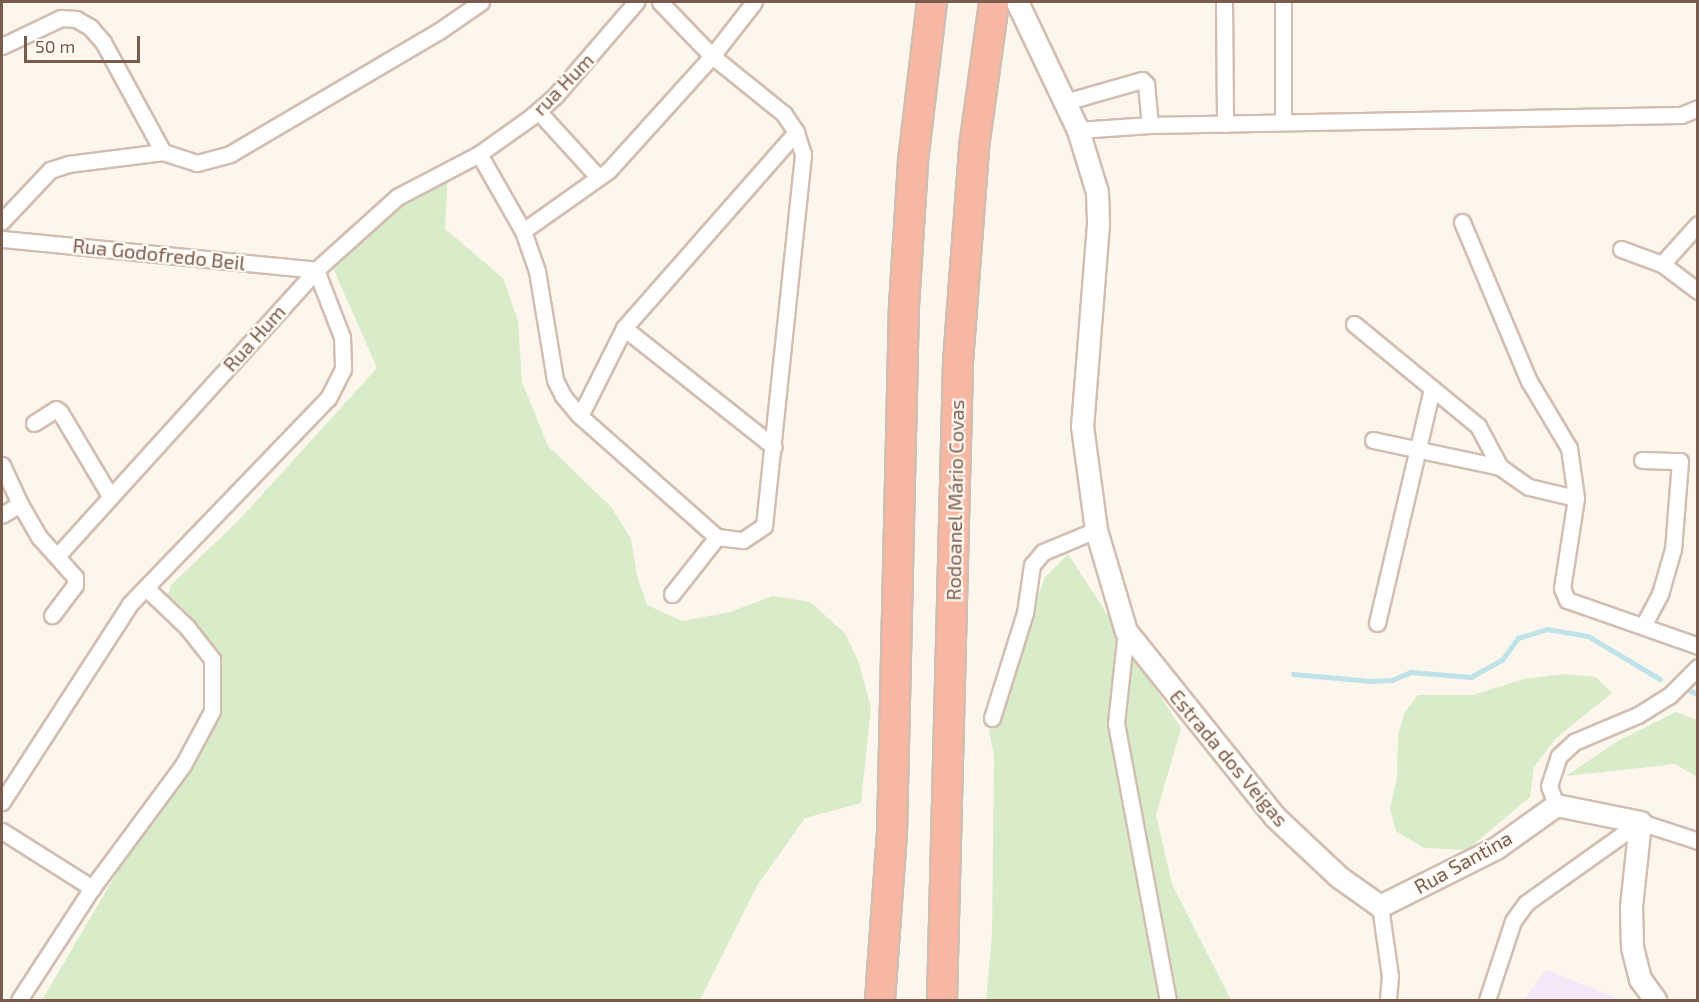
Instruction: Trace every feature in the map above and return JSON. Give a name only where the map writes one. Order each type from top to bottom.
[{"type":"highway","points":[[880,1000],[892,833],[904,306],[913,161],[932,2]]},
{"type":"highway","name":"Rodoanel Mário Covas","points":[[942,1000],[958,362],[966,235],[994,2]]},
{"type":"street","points":[[2,221],[50,170],[77,163],[163,152],[197,163],[230,154],[439,31],[481,2]]},
{"type":"street","name":"rua Hum","points":[[479,154],[538,111],[636,2]]},
{"type":"street","points":[[479,154],[523,231],[537,272],[555,380],[580,416],[717,537],[743,540],[764,526],[803,154],[796,132],[784,114],[712,56],[660,2]]},
{"type":"street","points":[[523,231],[598,177],[646,131],[712,56],[754,2]]},
{"type":"street","points":[[1017,2],[1078,130],[1098,206],[1082,416],[1088,489],[1096,530],[1126,631],[1116,723],[1168,1000]]},
{"type":"street","points":[[1224,2],[1225,124]]},
{"type":"street","points":[[1283,2],[1283,122]]},
{"type":"street","points":[[2,46],[61,18],[76,19],[90,27],[103,42],[163,152]]},
{"type":"street","points":[[1065,102],[1142,80],[1146,84],[1150,125]]},
{"type":"street","points":[[1078,130],[1150,125],[1681,115],[1698,108]]},
{"type":"street","points":[[538,111],[598,177]]},
{"type":"street","points":[[580,416],[624,328],[796,132]]},
{"type":"street","name":"Rua Hum","points":[[58,555],[316,270],[397,197],[479,154]]},
{"type":"street","points":[[1462,222],[1519,360],[1569,448],[1576,498],[1562,588],[1567,600],[1698,646]]},
{"type":"street","points":[[1662,264],[1698,224]]},
{"type":"street","name":"Rua Godofredo Beil","points":[[2,239],[316,270]]},
{"type":"street","points":[[1621,249],[1662,264],[1698,291]]},
{"type":"street","points":[[2,802],[83,672],[146,588],[328,398],[343,369],[342,337],[316,270]]},
{"type":"street","points":[[1354,324],[1478,426],[1500,467]]},
{"type":"street","points":[[624,328],[774,447]]},
{"type":"street","points":[[1377,623],[1432,388]]},
{"type":"street","points":[[33,423],[56,409],[60,412],[110,496]]},
{"type":"street","points":[[1373,440],[1500,467],[1528,487],[1576,498]]},
{"type":"street","points":[[1642,460],[1680,461],[1673,549],[1660,594],[1643,626]]},
{"type":"street","points":[[2,465],[20,504],[40,538],[75,576],[75,585],[51,615]]},
{"type":"street","points":[[2,515],[20,504]]},
{"type":"street","points":[[992,718],[1024,613],[1032,565],[1043,552],[1096,530]]},
{"type":"street","points":[[672,594],[717,537]]},
{"type":"street","points":[[19,1000],[92,888],[183,765],[212,711],[212,659],[188,628],[146,588]]},
{"type":"street","name":"Estrada dos Veigas","points":[[1126,631],[1274,816],[1339,877],[1380,906]]},
{"type":"street","points":[[1698,667],[1662,701],[1638,715],[1592,732],[1559,756],[1549,786],[1556,805],[1640,822],[1698,841]]},
{"type":"street","name":"Rua Santina","points":[[1380,906],[1496,848],[1556,805]]},
{"type":"street","points":[[1487,1000],[1513,921],[1526,903],[1640,822]]},
{"type":"street","points":[[1640,822],[1631,906],[1632,947],[1640,979],[1655,1000]]},
{"type":"street","points":[[2,831],[92,888]]},
{"type":"street","points":[[1380,906],[1390,976],[1388,1000]]},
{"type":"shaded area","points":[[1546,970],[1621,1000],[1524,1000]]},
{"type":"green space","points":[[448,173],[445,229],[503,278],[518,321],[522,382],[548,446],[612,508],[631,539],[637,576],[647,605],[682,621],[730,612],[773,596],[810,602],[845,633],[859,663],[871,708],[861,803],[805,818],[758,884],[700,1000],[42,1000],[212,711],[212,659],[165,605],[171,585],[240,519],[377,368],[330,261],[399,200]]},
{"type":"green space","points":[[1068,554],[1181,728],[1156,815],[1172,884],[1231,1000],[986,1000],[992,934],[994,756],[989,731],[1045,577]]},
{"type":"green space","points":[[1565,674],[1596,677],[1612,693],[1556,738],[1534,767],[1530,797],[1467,850],[1424,848],[1396,831],[1390,809],[1397,777],[1398,734],[1405,712],[1418,695],[1473,695],[1524,679]]},
{"type":"green space","points":[[1676,712],[1697,720],[1697,777],[1675,764],[1566,776],[1618,741]]},
{"type":"waterway","points":[[1293,674],[1371,681],[1392,680],[1411,672],[1471,677],[1502,660],[1518,638],[1547,629],[1588,636],[1660,679]]},
{"type":"waterway","points":[[1689,690],[1698,694]]}]
